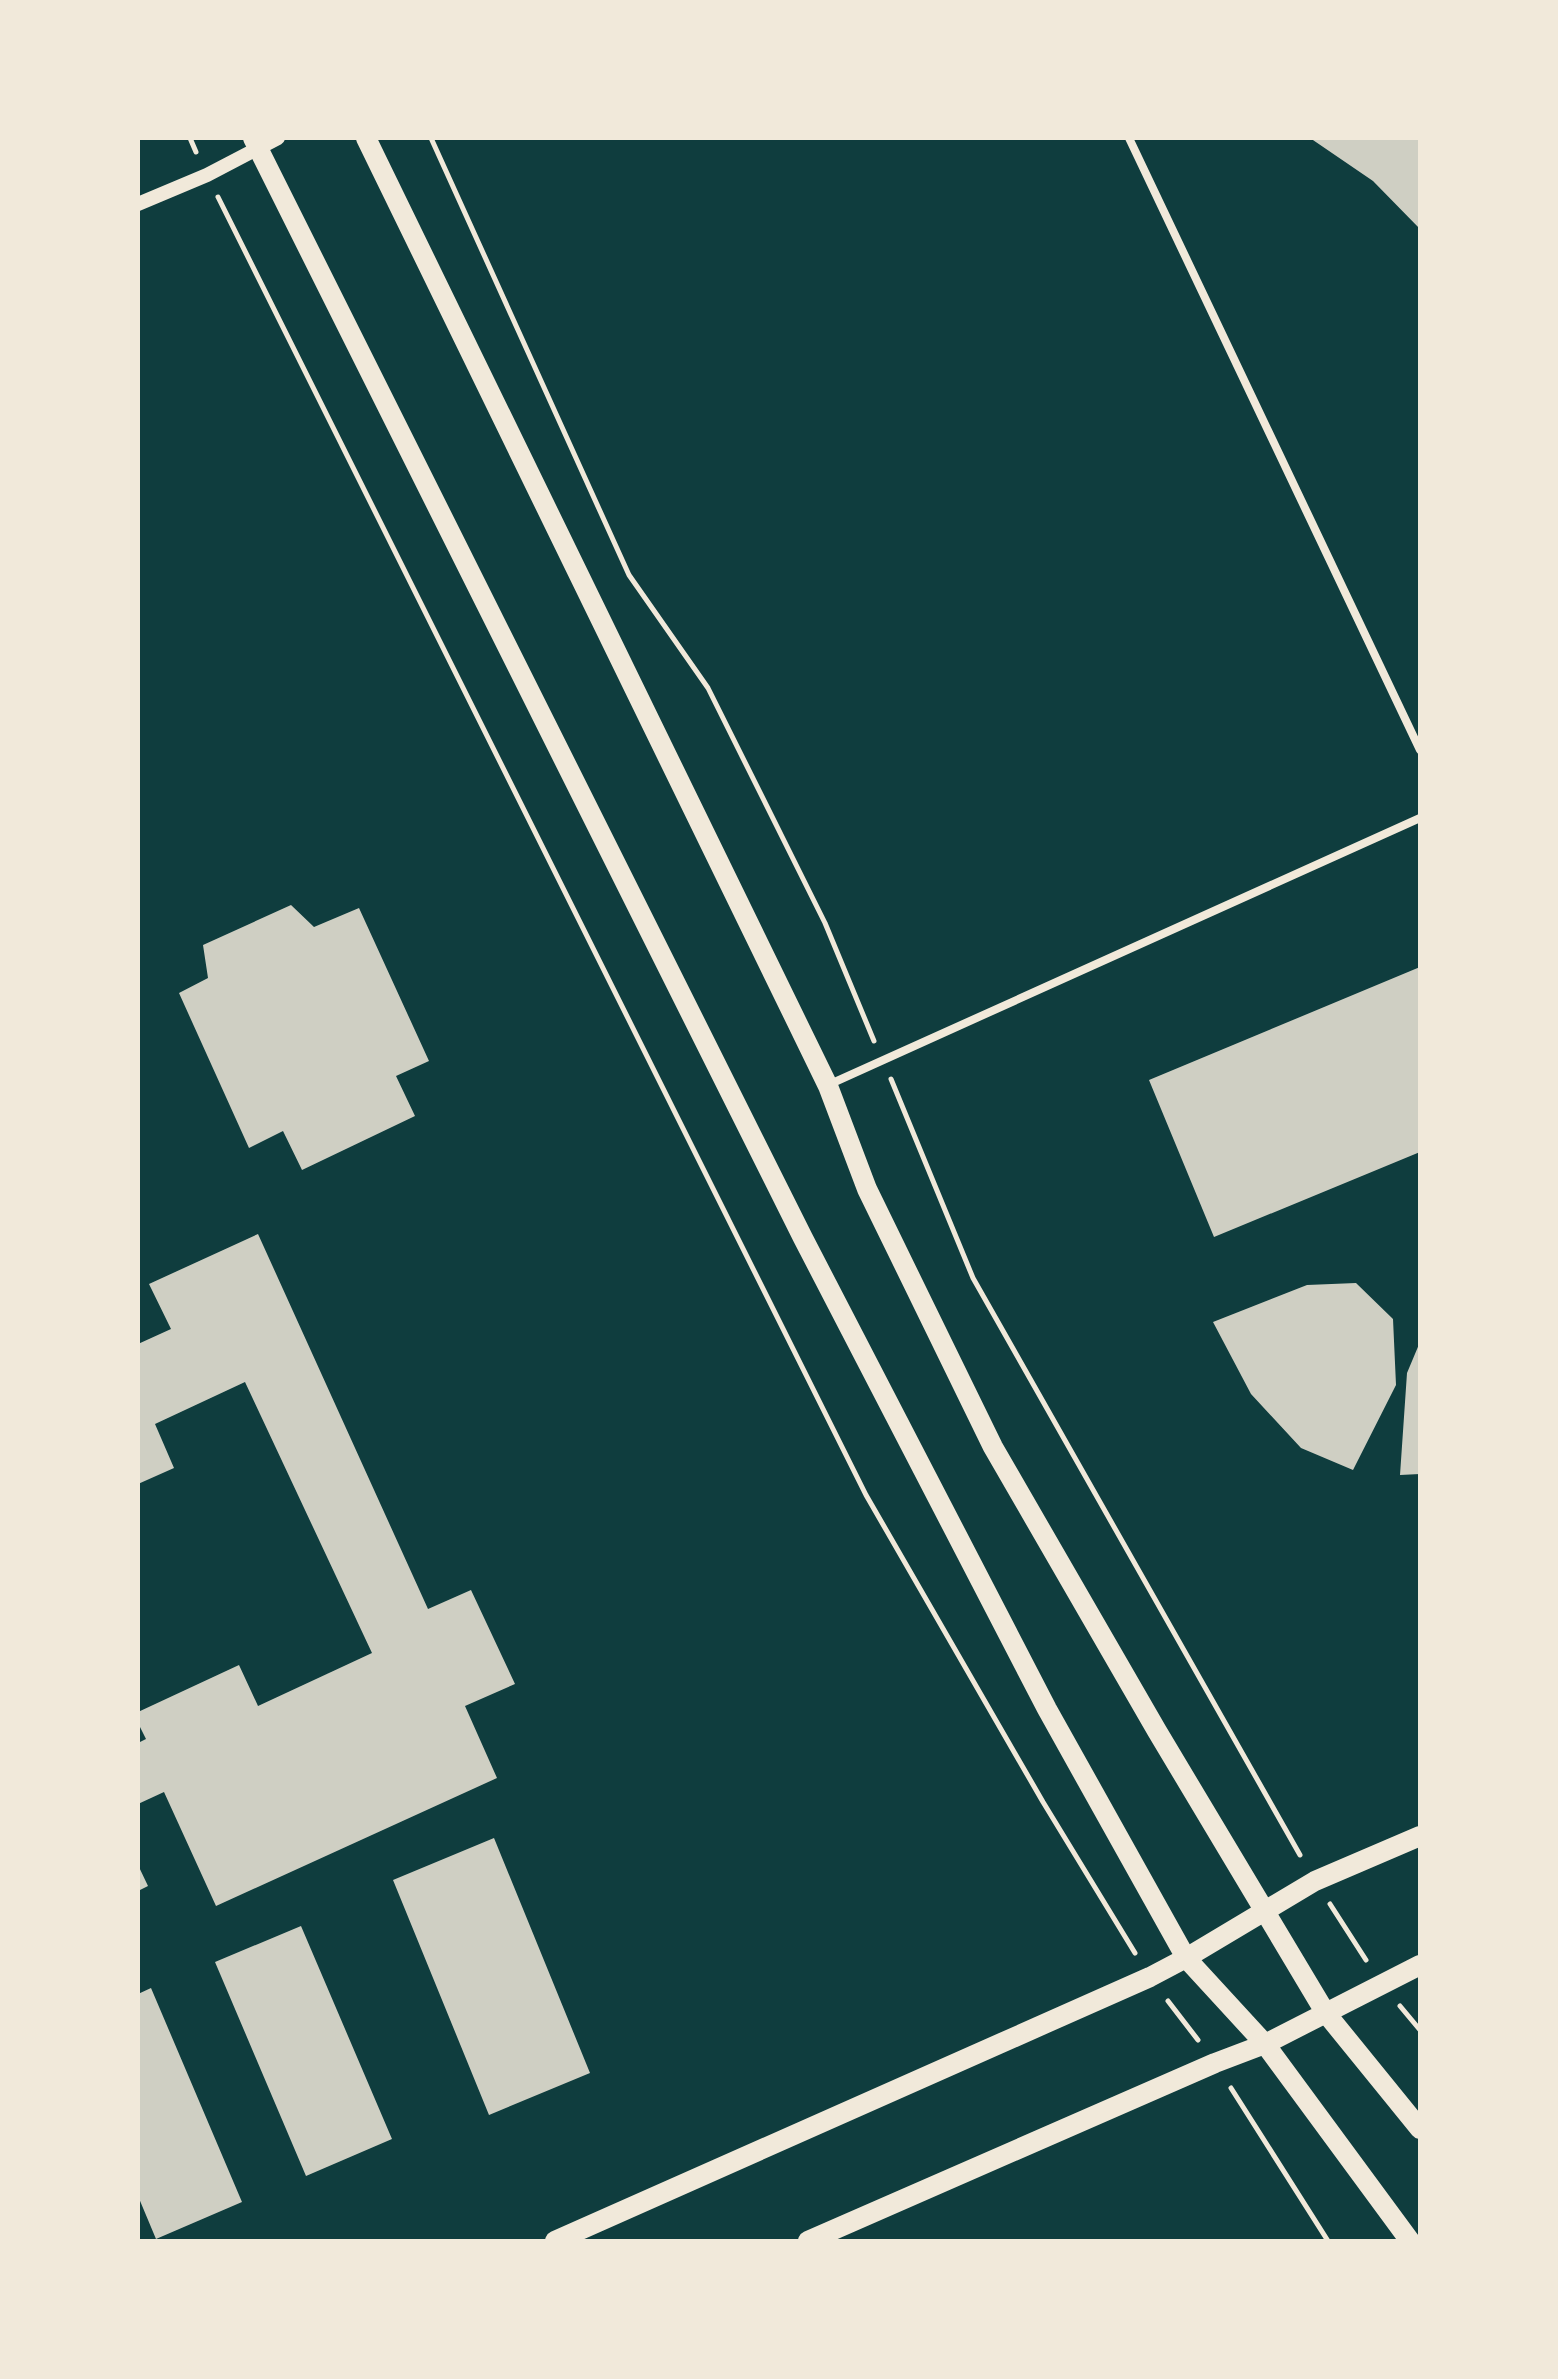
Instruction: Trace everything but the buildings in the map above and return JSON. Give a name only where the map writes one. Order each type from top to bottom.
[{"type":"main road","points":[[366,138],[828,1086],[867,1189],[993,1447],[1157,1731],[1325,2012],[1420,2129]]},
{"type":"main road","points":[[256,143],[817,1266],[1047,1709],[1186,1958],[1265,2044],[1410,2241]]},
{"type":"main road","points":[[555,2241],[1150,1977],[1315,1881],[1420,1836]]},
{"type":"main road","points":[[808,2241],[1265,2044],[1420,1965]]},
{"type":"street","points":[[138,204],[207,175],[256,143],[278,138]]},
{"type":"street","points":[[1129,138],[1420,750]]},
{"type":"street","points":[[828,1086],[1420,818]]},
{"type":"path","points":[[190,138],[866,1495],[1043,1802],[1150,1977],[1215,2063],[1328,2241]]},
{"type":"path","points":[[431,138],[629,575],[708,688],[825,923],[973,1278],[1315,1881],[1382,1983],[1420,2030]]}]
